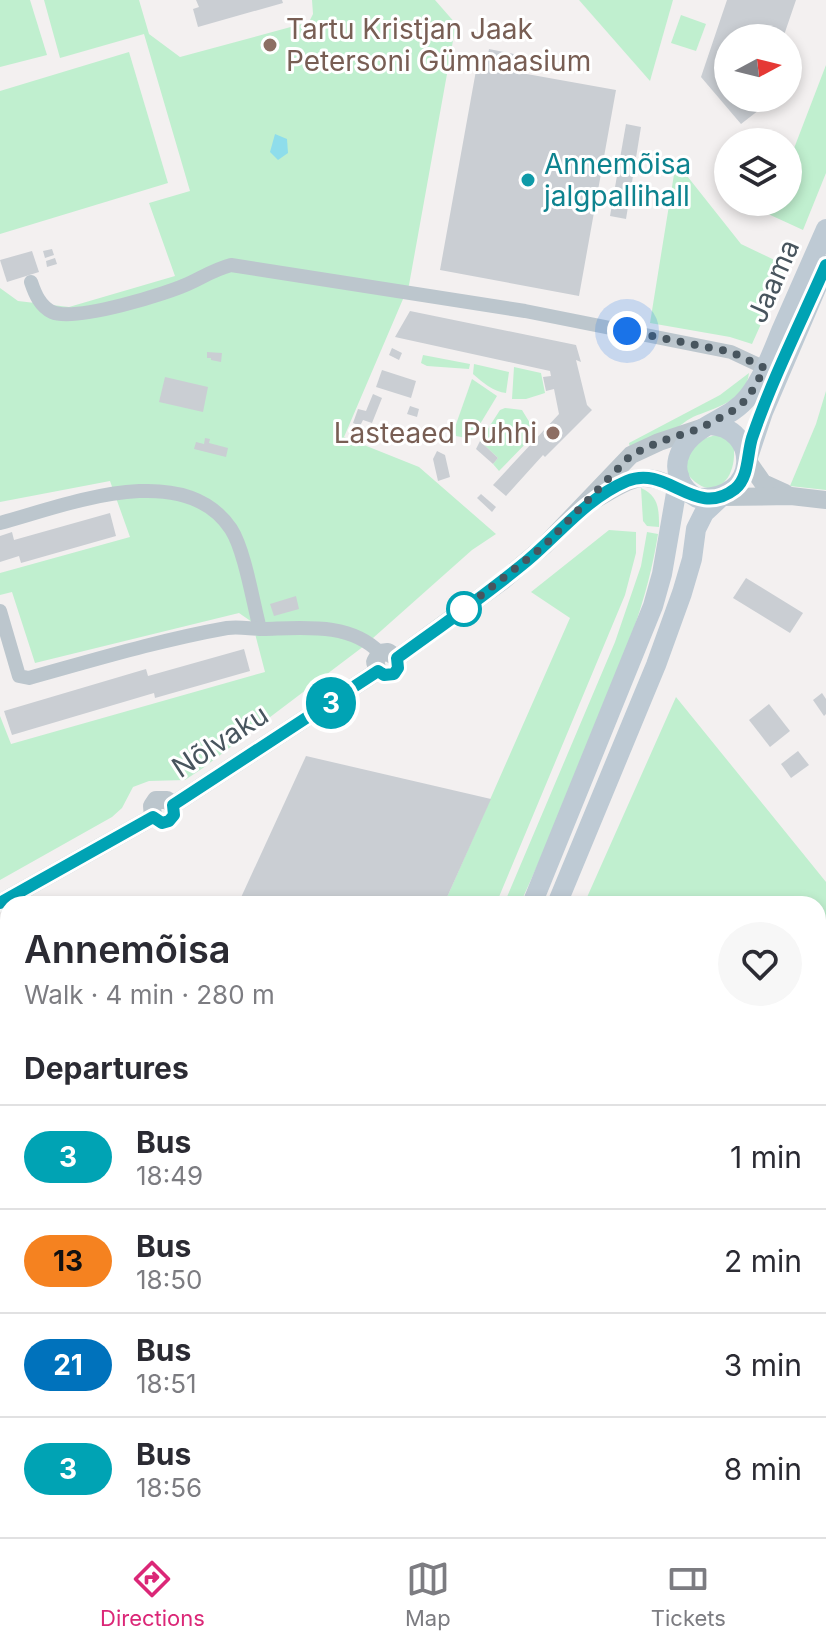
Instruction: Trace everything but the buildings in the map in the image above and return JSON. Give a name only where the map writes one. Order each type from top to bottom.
[{"type":"main road","name":"Jaama","points":[[705,426],[734,410],[748,398],[765,368],[826,229]]},
{"type":"main road","name":"Jaama","points":[[747,460],[763,412],[826,265]]},
{"type":"main road","points":[[535,896],[640,641],[662,574],[681,486],[679,455],[691,437],[705,426],[722,425],[730,429],[743,447],[747,460],[745,474],[738,487],[704,513],[696,529],[692,559],[658,659],[560,896]]},
{"type":"main road","points":[[681,486],[697,498],[721,497]]},
{"type":"street","points":[[31,282],[37,298],[50,311],[73,315],[191,283],[210,271],[231,265],[525,311],[731,352],[765,368]]},
{"type":"street","name":"Nõlvaku","points":[[12,896],[153,817],[162,823],[169,821],[174,815],[173,805],[504,580],[584,507],[631,455],[705,426]]},
{"type":"street","points":[[747,460],[763,483],[791,496]]},
{"type":"street","name":"Nõlvaku","points":[[584,507],[625,481],[637,477],[681,486]]},
{"type":"street","points":[[0,523],[115,493],[142,490],[186,497],[218,515],[232,530],[260,629]]},
{"type":"street","points":[[721,497],[791,496],[826,500]]},
{"type":"street","points":[[0,611],[19,676],[29,678],[134,649],[231,627],[312,627],[334,631],[370,642],[385,661]]},
{"type":"green space","points":[[0,0],[30,0],[47,55],[0,67]]},
{"type":"green space","points":[[44,0],[139,0],[149,34],[180,57],[309,22],[313,14],[312,0],[435,0],[456,24],[409,285],[344,437],[419,467],[496,534],[472,550],[364,646],[203,768],[185,780],[149,781],[133,787],[122,808],[112,817],[0,880],[0,716],[11,744],[265,672],[252,622],[239,613],[35,663],[12,592],[0,595],[0,573],[130,537],[110,481],[0,502],[0,288],[18,301],[69,307],[175,276],[149,203],[190,191],[144,34],[60,58]]},
{"type":"green space","points":[[579,0],[673,0],[650,81]]},
{"type":"green space","points":[[681,15],[706,24],[696,51],[671,43]]},
{"type":"green space","points":[[129,52],[168,183],[0,234],[0,91]]},
{"type":"green space","points":[[826,65],[826,173],[803,230],[773,216],[802,216],[802,128]]},
{"type":"green space","points":[[676,162],[714,210],[714,216],[719,216],[741,244],[787,266],[752,344],[730,337],[650,323]]},
{"type":"green space","points":[[423,355],[470,364],[469,369],[427,366],[421,363]]},
{"type":"green space","points":[[474,364],[509,372],[506,393],[493,389],[473,374]]},
{"type":"green space","points":[[514,367],[541,373],[545,393],[526,399],[512,399]]},
{"type":"green space","points":[[749,373],[747,383],[736,397],[667,433],[630,448],[629,443],[720,395]]},
{"type":"green space","points":[[472,379],[497,396],[471,439],[456,436],[454,430]]},
{"type":"green space","points":[[826,391],[826,490],[790,486],[816,424]]},
{"type":"green space","points":[[500,410],[522,410],[536,433],[499,471],[493,464],[498,458],[480,441]]},
{"type":"green space","points":[[720,434],[733,442],[732,467],[722,484],[714,488],[705,487],[685,471],[689,455],[698,442]]},
{"type":"green space","points":[[641,488],[655,499],[659,527],[647,526],[643,521]]},
{"type":"green space","points":[[609,530],[636,532],[636,553],[625,595],[499,896],[448,896],[570,618],[531,592]]},
{"type":"green space","points":[[647,532],[658,534],[634,628],[561,812],[524,896],[507,896],[615,642],[641,566]]},
{"type":"green space","points":[[676,697],[826,882],[826,896],[588,896]]},
{"type":"water","points":[[275,134],[287,139],[288,153],[278,160],[270,152]]},
{"type":"bus line","name":"3","points":[[13,896],[153,817],[162,823],[169,821],[174,815],[173,805],[378,671],[387,676],[394,674],[399,665],[397,658],[504,580],[584,507],[625,481],[648,477],[697,498],[710,499],[721,497],[738,487],[745,474],[752,439],[826,265]]},
{"type":"place","name":"Tartu Kristjan Jaak Petersoni Gümnaasium","points":[[270,45]]},
{"type":"place","name":"Annemõisa jalgpallihall","points":[[528,180]]},
{"type":"place","name":"Lasteaed Puhhi","points":[[553,433]]},
{"type":"route","points":[[464,609],[461,611],[544,546],[631,455],[709,425],[734,410],[748,398],[765,368],[731,352],[627,331]]}]
